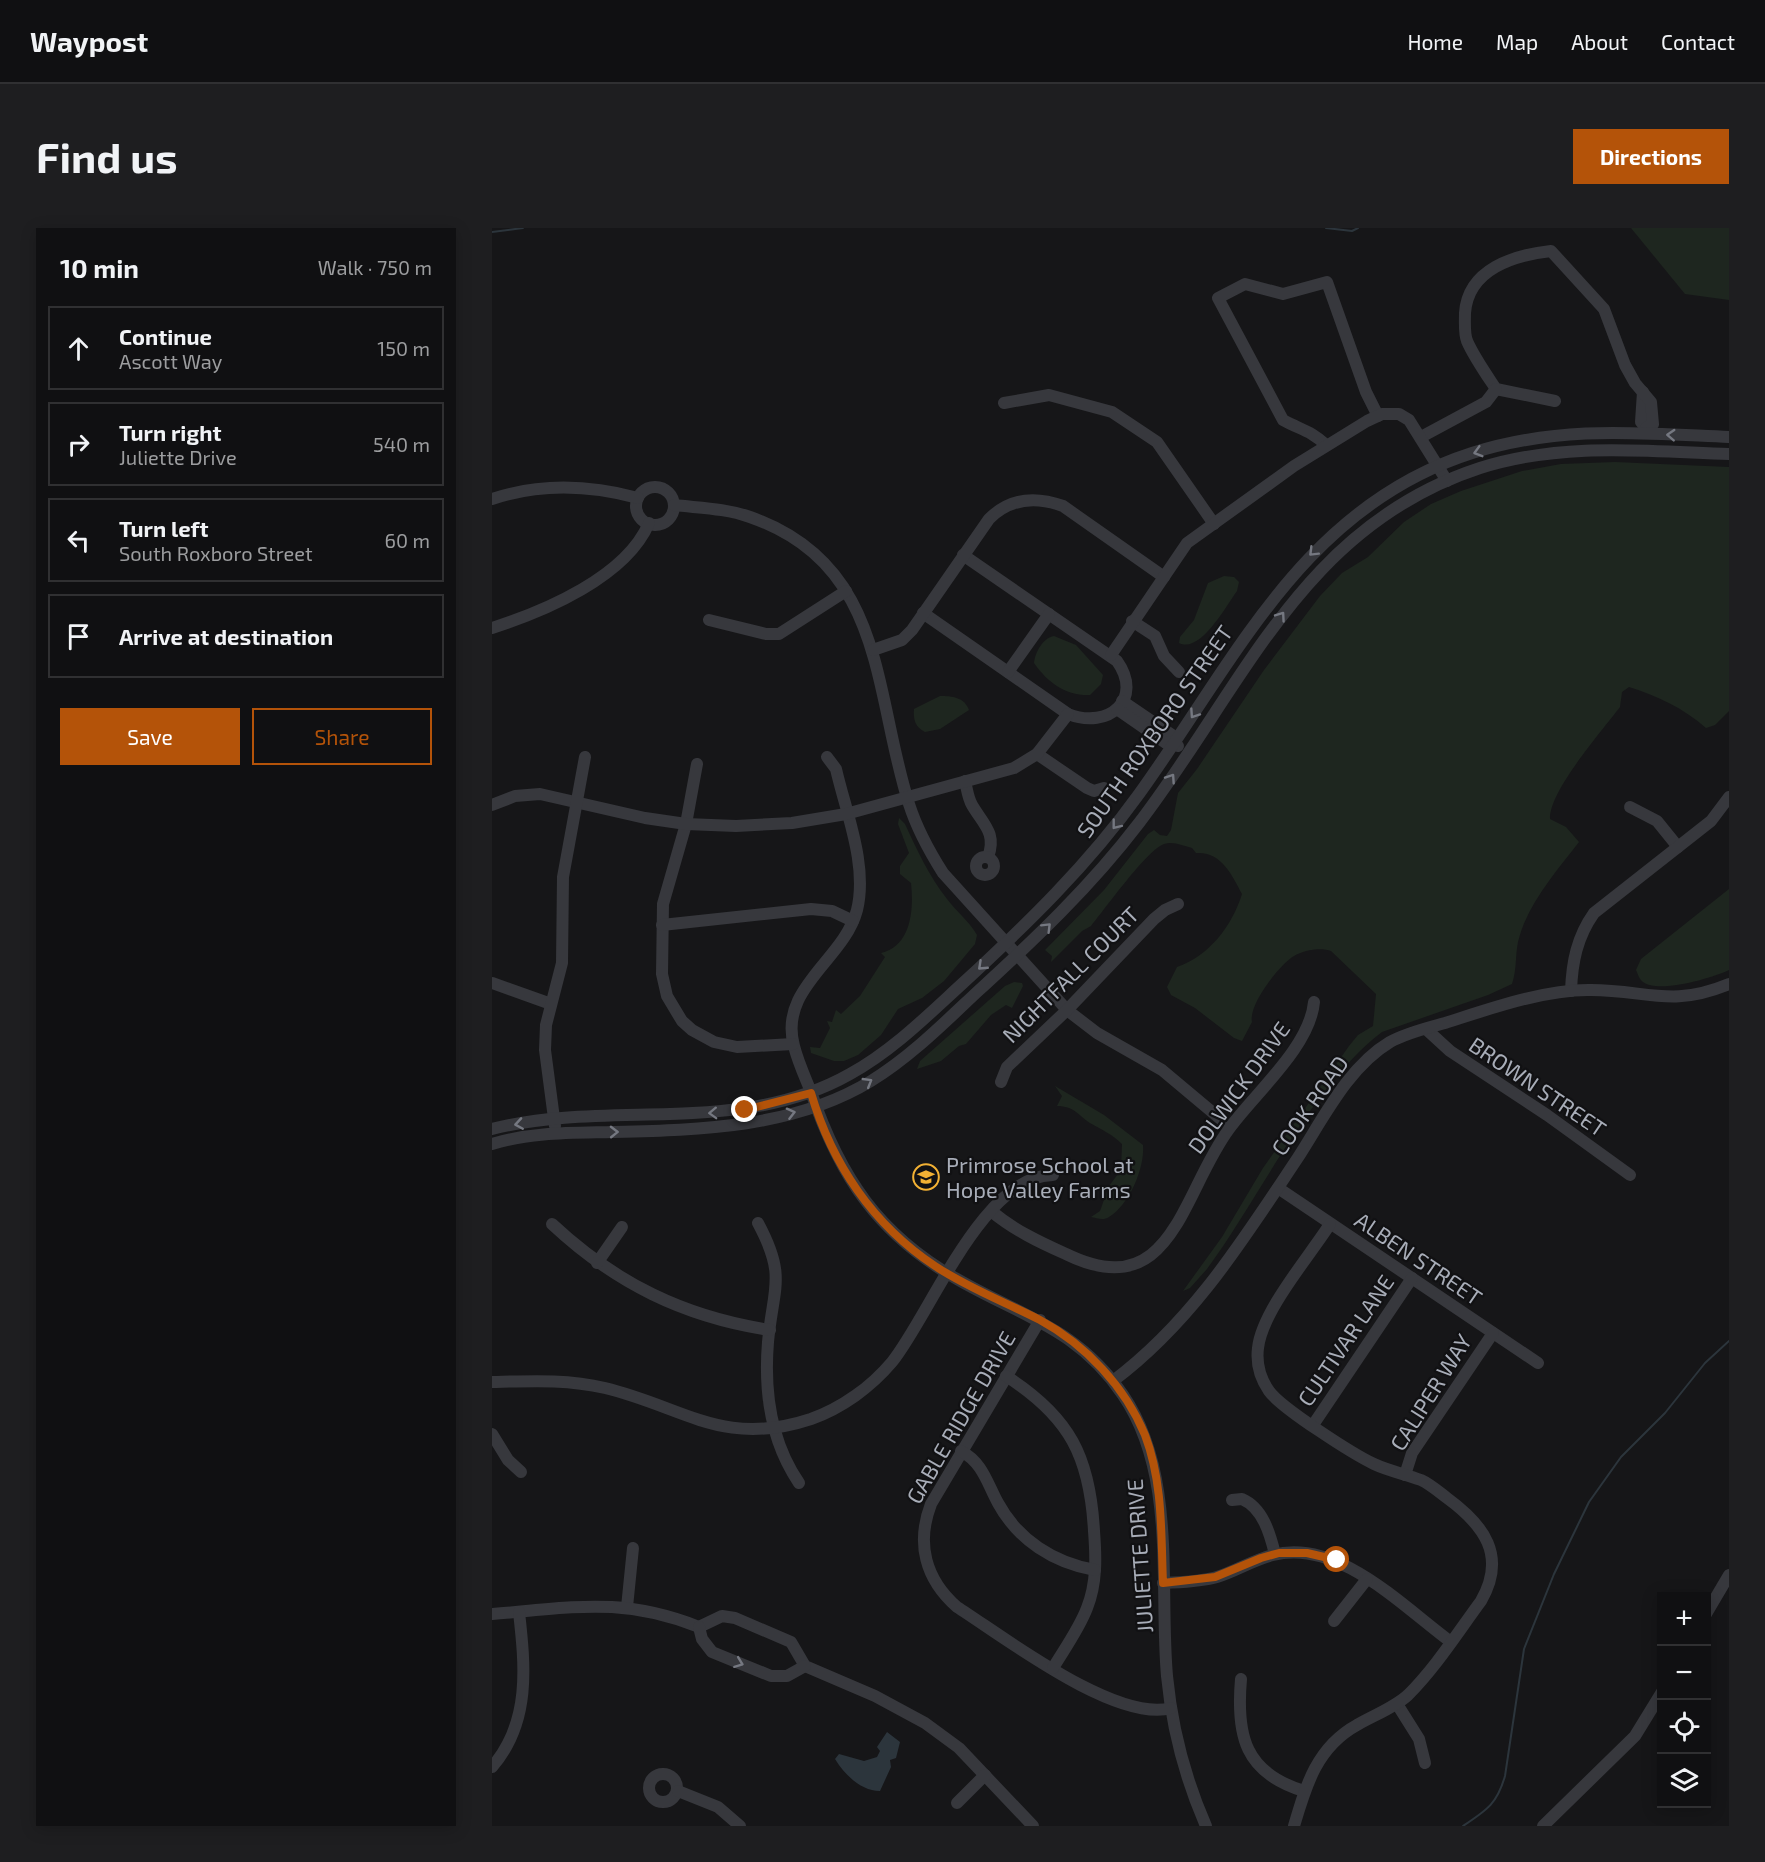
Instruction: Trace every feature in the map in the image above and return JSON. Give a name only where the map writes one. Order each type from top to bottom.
[{"type":"street","points":[[1554,401],[1496,389],[1467,340],[1466,304],[1476,285],[1488,270],[1527,254],[1551,251],[1604,309],[1617,349],[1643,392],[1641,422],[1646,430]]},
{"type":"street","points":[[1326,445],[1312,431],[1297,428],[1283,420],[1218,298],[1245,284],[1283,294],[1327,282],[1366,392],[1378,416]]},
{"type":"street","points":[[1421,437],[1486,402],[1496,389]]},
{"type":"street","points":[[1004,403],[1049,395],[1112,412],[1157,442],[1214,524]]},
{"type":"street","points":[[1111,655],[1187,543],[1326,445],[1378,416],[1399,414],[1409,420],[1447,481]]},
{"type":"street","name":"SOUTH ROXBORO STREET","points":[[492,1129],[554,1119],[723,1113],[776,1103],[811,1093],[876,1058],[1006,944],[1094,852],[1174,742],[1275,596],[1301,564],[1338,528],[1369,504],[1438,466],[1502,445],[1558,434],[1646,430],[1729,438]]},
{"type":"street","name":"SOUTH ROXBORO STREET","points":[[492,1144],[555,1133],[725,1128],[815,1107],[853,1091],[893,1066],[1017,956],[1103,867],[1139,822],[1284,611],[1326,561],[1348,542],[1400,505],[1447,481],[1504,461],[1580,450],[1633,449],[1729,454]]},
{"type":"street","points":[[492,499],[535,489],[559,487],[601,490],[638,498]]},
{"type":"street","points":[[658,487],[669,494],[674,505],[666,521],[649,523],[639,516],[638,498],[646,489],[658,487]]},
{"type":"street","points":[[873,650],[902,640],[995,513],[1016,502],[1041,499],[1062,506],[1164,577]]},
{"type":"street","points":[[674,505],[734,512],[768,524],[817,556],[846,591],[861,617],[873,650],[908,797],[920,832],[944,873],[1067,1010],[1097,1033],[1162,1070],[1230,1127]]},
{"type":"street","points":[[492,628],[556,603],[615,566],[632,550],[649,523]]},
{"type":"street","points":[[923,613],[1068,714],[1084,720],[1096,720],[1119,705],[1126,679],[1121,666],[1111,655],[963,555]]},
{"type":"street","points":[[709,620],[766,634],[779,634],[846,591]]},
{"type":"street","points":[[1008,672],[1049,614]]},
{"type":"street","points":[[1132,621],[1155,636],[1164,656],[1179,672]]},
{"type":"street","points":[[1119,705],[1166,743],[1174,742],[1188,752]]},
{"type":"street","points":[[492,805],[526,794],[555,795],[645,818],[686,824],[736,826],[792,823],[846,814],[1014,768],[1037,754],[1068,714]]},
{"type":"street","points":[[1037,754],[1087,788],[1094,791],[1104,788]]},
{"type":"street","points":[[555,1133],[545,1039],[562,963],[563,877],[585,757]]},
{"type":"street","points":[[697,764],[686,824],[663,904],[664,987],[672,1008],[692,1030],[725,1045],[793,1044],[792,1018],[800,993],[842,944],[854,921],[860,877],[834,764],[827,757]]},
{"type":"street","points":[[965,781],[970,800],[990,831],[991,846],[988,857]]},
{"type":"street","points":[[1571,991],[1574,952],[1584,927],[1594,913],[1711,821],[1729,797]]},
{"type":"street","points":[[1630,807],[1657,821],[1678,847]]},
{"type":"street","name":"NIGHTFALL COURT","points":[[1000,1082],[1007,1067],[1067,1010],[1154,919],[1165,910],[1178,904]]},
{"type":"street","points":[[662,925],[811,909],[832,911],[854,921]]},
{"type":"street","points":[[492,983],[551,1004]]},
{"type":"street","name":"COOK ROAD","points":[[1113,1381],[1148,1353],[1194,1305],[1224,1267],[1342,1090],[1368,1058],[1390,1042],[1476,1013],[1571,991],[1596,990],[1677,998],[1729,984]]},
{"type":"street","name":"DOLWICK DRIVE","points":[[991,1211],[1018,1232],[1089,1265],[1116,1269],[1139,1264],[1155,1253],[1169,1237],[1209,1160],[1230,1127],[1275,1075],[1307,1026],[1314,1002]]},
{"type":"street","name":"BROWN STREET","points":[[1426,1029],[1450,1051],[1630,1175]]},
{"type":"street","name":"JULIETTE DRIVE","points":[[793,1044],[815,1107],[837,1159],[874,1214],[901,1241],[947,1273],[1040,1320],[1076,1343],[1113,1381],[1136,1417],[1152,1456],[1159,1498],[1171,1708],[1179,1748],[1202,1824]]},
{"type":"street","points":[[492,1382],[562,1381],[629,1395],[714,1425],[750,1429],[774,1427],[829,1412],[847,1402],[877,1378],[903,1347],[966,1242],[991,1211],[1027,1182],[1040,1176],[1053,1175]]},
{"type":"street","name":"ALBEN STREET","points":[[1278,1188],[1538,1363]]},
{"type":"street","points":[[758,1223],[773,1253],[777,1273],[770,1330],[768,1384],[774,1427],[777,1445],[799,1483]]},
{"type":"street","points":[[552,1224],[597,1263],[636,1288],[676,1307],[719,1321],[770,1330]]},
{"type":"street","points":[[1294,1826],[1304,1791],[1317,1762],[1334,1741],[1356,1725],[1397,1704],[1417,1686],[1490,1586],[1493,1568],[1491,1550],[1481,1528],[1465,1511],[1424,1481],[1370,1462],[1313,1425],[1279,1402],[1260,1374],[1257,1351],[1267,1318],[1330,1224]]},
{"type":"street","points":[[597,1263],[622,1227]]},
{"type":"street","name":"CULTIVAR LANE","points":[[1313,1425],[1412,1278]]},
{"type":"street","name":"GABLE RIDGE DRIVE","points":[[1040,1320],[961,1451],[926,1516],[923,1541],[929,1572],[939,1588],[957,1606],[1053,1668],[1113,1702],[1142,1709],[1171,1708]]},
{"type":"street","name":"CALIPER WAY","points":[[1406,1475],[1412,1453],[1492,1333]]},
{"type":"street","points":[[1006,1376],[1046,1405],[1077,1446],[1093,1498],[1095,1570],[1087,1609],[1053,1668]]},
{"type":"street","points":[[492,1434],[508,1460],[521,1472]]},
{"type":"street","points":[[961,1451],[979,1464],[999,1505],[1028,1541],[1054,1557],[1095,1570]]},
{"type":"street","points":[[1233,1500],[1242,1499],[1253,1506],[1266,1525],[1275,1554]]},
{"type":"street","points":[[627,1607],[633,1548]]},
{"type":"street","points":[[1163,1583],[1215,1577],[1275,1554],[1295,1552],[1324,1556],[1352,1568],[1451,1642]]},
{"type":"street","points":[[1711,1607],[1729,1575]]},
{"type":"street","points":[[1334,1621],[1367,1579]]},
{"type":"street","points":[[492,1614],[587,1606],[627,1607],[667,1615],[699,1627],[722,1616],[735,1618],[791,1642],[805,1666],[876,1696],[925,1723],[958,1748],[1033,1826]]},
{"type":"street","points":[[492,1767],[514,1730],[525,1690],[519,1612]]},
{"type":"street","points":[[699,1627],[702,1639],[712,1652],[771,1676],[787,1676],[805,1666]]},
{"type":"street","points":[[1240,1679],[1240,1726],[1247,1749],[1263,1770],[1274,1779],[1304,1791]]},
{"type":"street","points":[[1543,1826],[1635,1736],[1657,1700]]},
{"type":"street","points":[[1397,1704],[1419,1739],[1425,1763]]},
{"type":"street","points":[[957,1803],[986,1775]]},
{"type":"street","points":[[678,1791],[708,1801],[731,1816],[740,1826]]},
{"type":"shaded area","points":[[1631,228],[1729,228],[1729,300],[1685,294]]},
{"type":"shaded area","points":[[1615,462],[1729,467],[1729,711],[1715,725],[1706,728],[1688,714],[1650,694],[1629,687],[1622,692],[1620,707],[1567,778],[1552,807],[1550,819],[1566,827],[1579,842],[1543,889],[1528,915],[1518,942],[1512,984],[1488,995],[1382,1032],[1357,1054],[1310,1111],[1207,1269],[1190,1288],[1183,1291],[1222,1237],[1263,1168],[1349,1046],[1358,1035],[1373,1026],[1376,994],[1331,951],[1318,949],[1303,952],[1288,960],[1266,986],[1255,1006],[1252,1022],[1242,1041],[1234,1038],[1195,1008],[1171,995],[1167,987],[1177,967],[1189,962],[1209,948],[1218,938],[1238,906],[1242,894],[1230,872],[1219,860],[1175,843],[1164,844],[1147,857],[1091,926],[1082,931],[1051,962],[1052,956],[1045,950],[1104,890],[1148,834],[1154,830],[1160,835],[1167,836],[1171,830],[1178,793],[1197,769],[1264,670],[1320,596],[1342,573],[1368,557],[1404,522],[1431,504],[1461,491],[1522,471],[1561,464]]},
{"type":"shaded area","points":[[1224,576],[1234,577],[1239,582],[1237,591],[1204,635],[1187,645],[1179,643],[1180,637],[1194,620],[1208,583]]},
{"type":"shaded area","points":[[1054,636],[1076,645],[1103,675],[1101,684],[1090,695],[1065,691],[1058,687],[1045,677],[1034,663],[1040,646]]},
{"type":"shaded area","points":[[940,696],[961,700],[969,710],[940,729],[925,732],[915,722],[914,709]]},
{"type":"shaded area","points":[[899,818],[905,824],[924,863],[941,890],[977,935],[975,944],[944,981],[922,998],[898,1009],[881,1035],[858,1055],[844,1061],[834,1061],[811,1053],[810,1047],[820,1048],[830,1028],[827,1021],[832,1022],[836,1010],[841,1014],[860,996],[885,957],[881,953],[899,943],[911,915],[911,883],[900,874],[900,866],[909,853],[898,824]]},
{"type":"shaded area","points":[[1729,889],[1729,970],[1673,986],[1651,985],[1643,982],[1636,970],[1641,959]]},
{"type":"shaded area","points":[[1014,982],[1022,983],[1023,986],[1012,1008],[1006,1005],[991,1015],[966,1044],[959,1046],[941,1061],[917,1069],[920,1061],[1005,986]]},
{"type":"shaded area","points":[[1055,1086],[1104,1115],[1143,1145],[1141,1164],[1134,1185],[1123,1204],[1107,1218],[1091,1217],[1100,1211],[1109,1186],[1121,1170],[1122,1144],[1072,1109],[1057,1106],[1062,1096]]},
{"type":"shaded area","points":[[887,1732],[900,1742],[896,1758],[890,1760],[891,1767],[880,1791],[866,1788],[854,1781],[835,1759],[839,1754],[864,1761],[877,1757],[880,1751],[877,1747]]},
{"type":"waterway","points":[[492,232],[523,228]]},
{"type":"waterway","points":[[1326,228],[1352,231],[1358,228]]},
{"type":"waterway","points":[[1463,1826],[1495,1800],[1502,1786],[1524,1649],[1554,1574],[1589,1502],[1621,1457],[1665,1413],[1705,1363],[1729,1341]]},
{"type":"place","name":"Primrose School at Hope Valley Farms","points":[[926,1177]]},
{"type":"route","points":[[745,1110],[811,1093],[837,1159],[852,1184],[886,1227],[919,1256],[958,1280],[1058,1330],[1076,1343],[1113,1381],[1136,1417],[1152,1456],[1159,1498],[1163,1583],[1204,1580],[1227,1574],[1248,1563],[1279,1553],[1307,1553],[1337,1560]]}]
